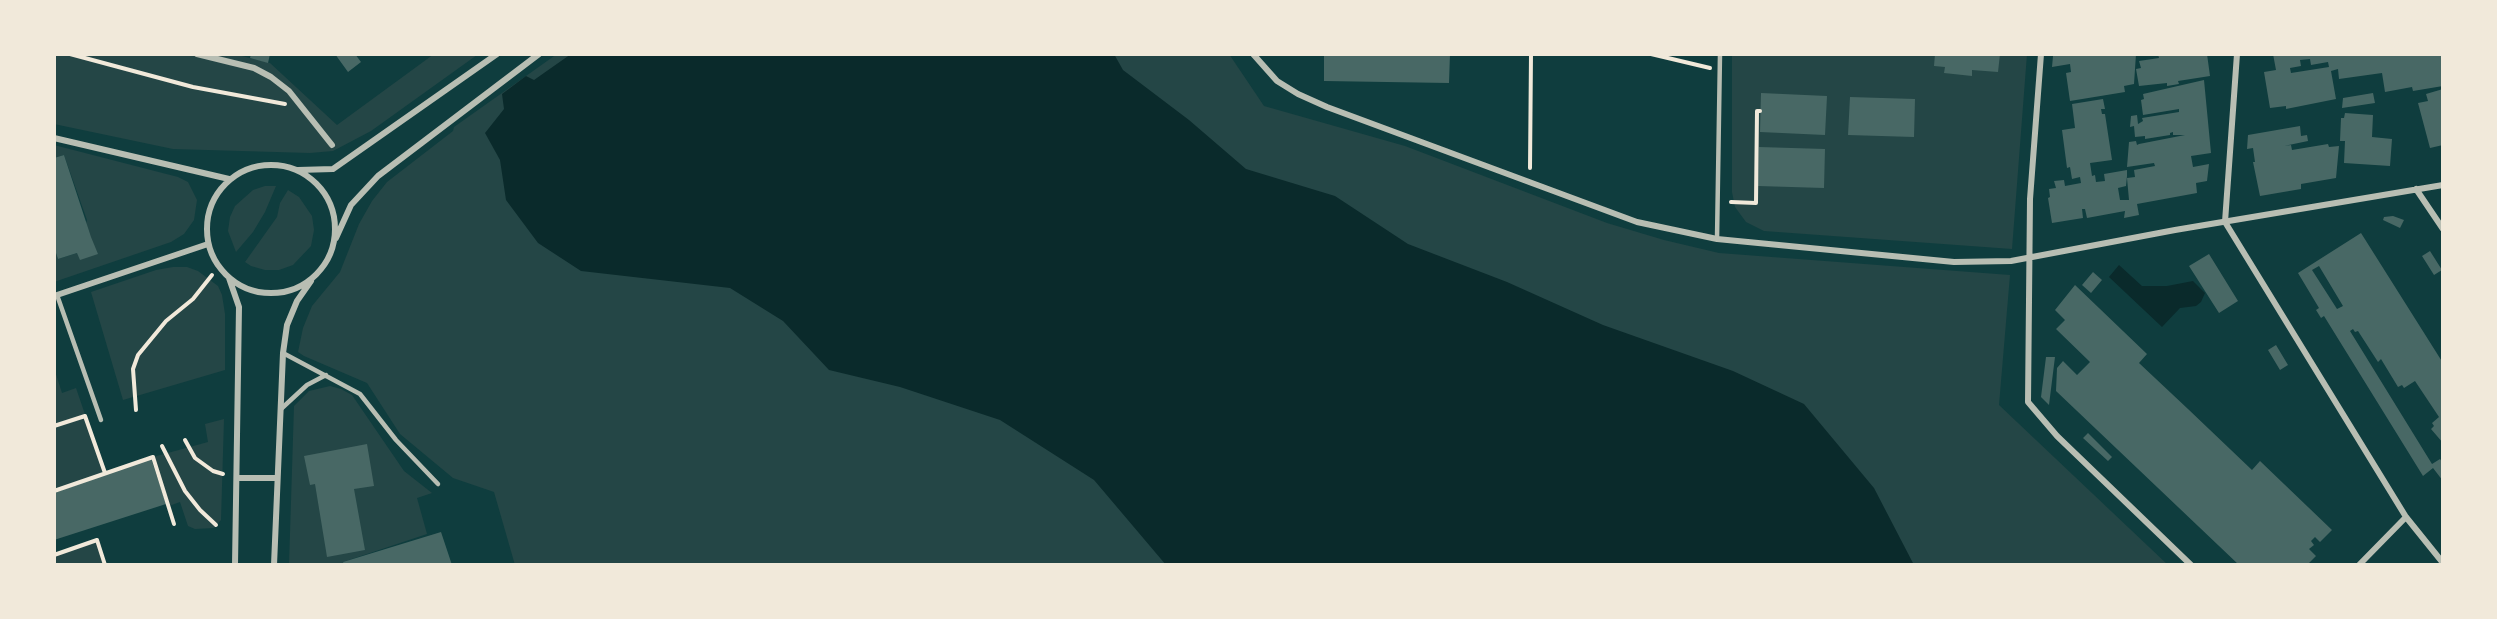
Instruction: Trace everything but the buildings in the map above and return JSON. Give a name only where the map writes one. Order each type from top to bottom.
[{"type":"street","points":[[197,54],[263,73],[290,91],[333,145]]},
{"type":"street","points":[[235,565],[239,307],[228,278],[216,263],[208,244],[206,226],[210,206],[229,179],[255,166],[277,165],[297,170],[333,168],[496,54]]},
{"type":"street","points":[[274,565],[283,353],[287,325],[297,301],[326,262],[351,205],[364,190],[378,176],[538,54]]},
{"type":"street","points":[[1253,54],[1277,81],[1298,94],[1327,107],[1637,222],[1717,239],[1954,262],[2011,261],[2443,185]]},
{"type":"street","points":[[2042,54],[2030,199],[2028,402],[2058,436],[2191,565]]},
{"type":"street","points":[[2237,54],[2225,222],[2406,517],[2443,563]]},
{"type":"street","points":[[54,138],[229,179]]},
{"type":"street","points":[[297,170],[315,182],[331,206],[335,225],[333,244]]},
{"type":"street","points":[[2416,189],[2443,229]]},
{"type":"street","points":[[56,296],[208,244]]},
{"type":"street","points":[[228,278],[245,288],[262,293],[280,292],[298,287],[314,277]]},
{"type":"street","points":[[237,478],[277,478]]},
{"type":"street","points":[[2359,565],[2406,517]]},
{"type":"lane","points":[[1717,239],[1720,54]]},
{"type":"lane","points":[[56,296],[101,420]]},
{"type":"lane","points":[[283,353],[360,394],[396,441],[438,484]]},
{"type":"lane","points":[[279,412],[308,385],[326,375]]},
{"type":"path","points":[[70,54],[192,87],[306,109]]},
{"type":"path","points":[[1530,168],[1531,54]]},
{"type":"path","points":[[1651,54],[1720,71]]},
{"type":"path","points":[[1731,202],[1756,203],[1757,111],[1760,111]]},
{"type":"path","points":[[136,410],[133,369],[138,356],[166,321],[192,299],[212,275]]},
{"type":"path","points":[[54,426],[85,416],[105,473]]},
{"type":"path","points":[[185,440],[195,458],[213,471],[223,474]]},
{"type":"path","points":[[162,446],[185,491],[216,525]]},
{"type":"path","points":[[54,492],[153,457],[174,524]]},
{"type":"path","points":[[54,555],[97,540],[105,565]]},
{"type":"shaded area","points":[[54,54],[234,54],[270,63],[337,125],[434,54],[477,55],[371,131],[333,151],[310,153],[173,149],[54,124]]},
{"type":"shaded area","points":[[557,54],[1229,54],[1264,106],[1405,146],[1607,223],[1664,240],[1719,253],[2010,275],[1999,405],[2168,565],[515,565],[494,492],[453,478],[400,434],[367,383],[298,352],[303,328],[312,306],[340,272],[359,224],[372,201],[387,182],[453,131],[454,127]]},
{"type":"shaded area","points":[[571,54],[1114,54],[1123,70],[1189,120],[1246,169],[1335,196],[1408,244],[1507,282],[1603,325],[1733,371],[1804,404],[1874,488],[1914,565],[1166,565],[1094,480],[1000,420],[900,387],[829,370],[783,321],[730,288],[581,271],[538,243],[506,200],[500,160],[485,133],[504,109],[502,94],[526,76],[534,80]]},
{"type":"shaded area","points":[[1732,54],[2027,54],[2012,249],[1764,231],[1746,222],[1735,207],[1732,192]]},
{"type":"shaded area","points":[[54,145],[178,177],[188,182],[197,200],[194,220],[184,234],[171,242],[54,282],[54,247],[58,259],[77,253],[87,220],[64,155],[54,158]]},
{"type":"shaded area","points":[[265,186],[276,186],[253,232],[236,252],[228,231],[230,217],[235,206],[253,190]]},
{"type":"shaded area","points":[[288,190],[299,197],[312,216],[314,230],[311,246],[293,265],[279,270],[265,270],[251,266],[245,262],[277,217],[280,203]]},
{"type":"shaded area","points":[[2119,265],[2142,286],[2167,286],[2193,281],[2205,293],[2201,302],[2196,306],[2180,308],[2162,327],[2109,277]]},
{"type":"shaded area","points":[[187,267],[198,271],[218,286],[225,314],[225,370],[123,400],[91,292],[156,270]]},
{"type":"shaded area","points":[[54,368],[62,393],[76,388],[105,473],[54,491]]},
{"type":"shaded area","points":[[330,386],[352,395],[404,471],[432,493],[417,498],[427,534],[343,562],[344,565],[289,565],[294,406],[309,391]]},
{"type":"shaded area","points":[[224,419],[221,520],[214,528],[195,529],[188,526],[180,502],[169,506],[153,457],[208,442],[205,424]]},
{"type":"shaded area","points":[[97,540],[105,565],[54,565],[54,555]]}]
